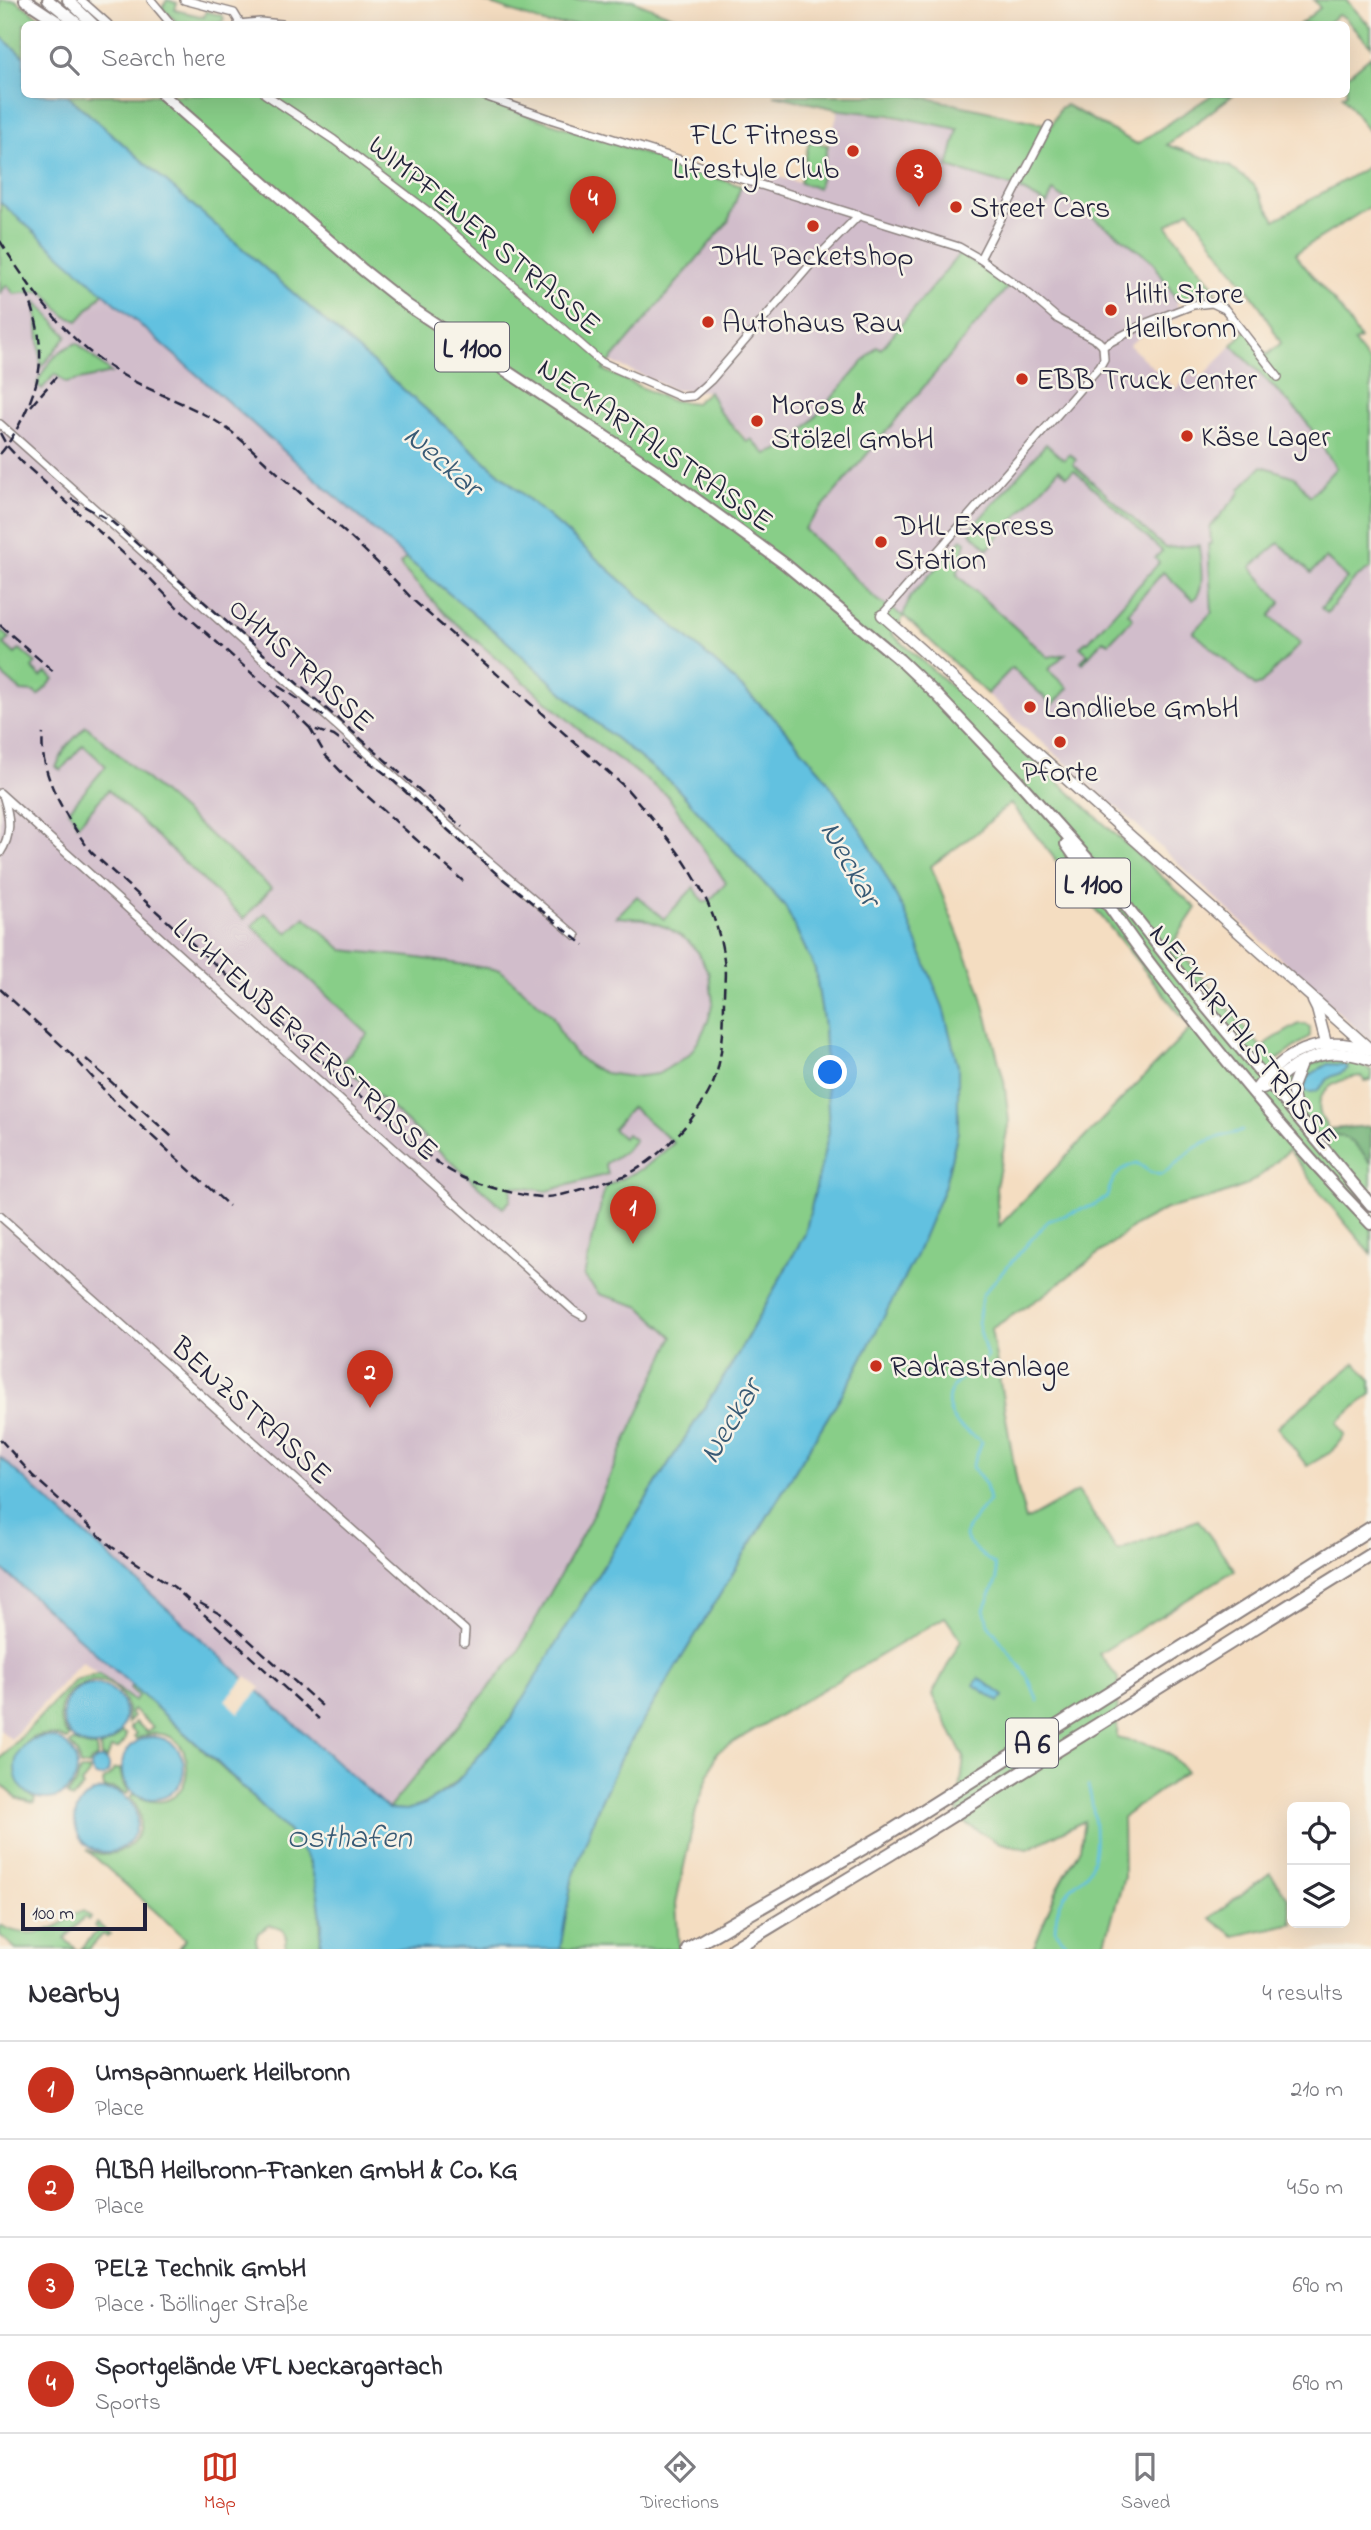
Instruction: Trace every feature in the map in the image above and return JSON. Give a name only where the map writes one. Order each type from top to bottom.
[{"type":"highway","name":"A 6","points":[[688,1949],[882,1837],[1371,1528]]},
{"type":"highway","name":"A 6","points":[[733,1949],[1371,1555]]},
{"type":"main road","points":[[25,0],[56,21]]},
{"type":"main road","points":[[48,0],[74,21]]},
{"type":"main road","points":[[68,0],[90,21]]},
{"type":"main road","name":"NECKARTALSTRASSE","points":[[167,98],[407,305],[657,471],[785,564],[899,659],[1013,775],[1103,876],[1206,1007],[1371,1205]]},
{"type":"main road","name":"NECKARTALSTRASSE","points":[[1038,804],[1149,961],[1254,1092],[1371,1224]]},
{"type":"street","points":[[82,0],[105,21]]},
{"type":"street","points":[[152,0],[169,21]]},
{"type":"street","points":[[184,0],[229,11],[238,21]]},
{"type":"street","name":"WIMPFENER STRASSE","points":[[271,98],[334,140],[429,212],[601,362],[681,397],[693,396],[706,386],[827,247],[859,215]]},
{"type":"street","points":[[491,98],[636,147],[959,247],[1029,294],[1058,319],[1103,346],[1104,359],[1095,372],[882,615],[1371,1050]]},
{"type":"street","points":[[980,259],[1049,125]]},
{"type":"street","points":[[1103,346],[1156,319],[1193,305],[1212,303],[1225,309],[1278,377]]},
{"type":"street","name":"OHMSTRASSE","points":[[0,425],[487,860],[576,936]]},
{"type":"street","points":[[0,853],[7,842],[10,819],[2,795]]},
{"type":"street","name":"LICHTENBERGERSTRASSE","points":[[2,795],[575,1311],[583,1315]]},
{"type":"street","points":[[1302,989],[1317,1009],[1325,1043],[1332,1052]]},
{"type":"street","points":[[1254,1092],[1303,1049],[1325,1043],[1351,1044],[1371,1050]]},
{"type":"street","points":[[1268,1081],[1301,1063],[1332,1052],[1350,1053],[1371,1060]]},
{"type":"street","points":[[1300,1120],[1292,1087],[1301,1063]]},
{"type":"street","name":"BENZSTRASSE","points":[[0,1216],[465,1630],[464,1643]]},
{"type":"shaded area","points":[[839,108],[959,129],[948,167],[1014,187],[1046,204],[1053,191],[1117,234],[1152,261],[1177,300],[1178,317],[1150,329],[1129,345],[1176,389],[1193,371],[1202,378],[1232,345],[1304,418],[1336,468],[1371,531],[1371,1042],[1129,818],[997,703],[903,616],[877,600],[792,518],[743,435],[719,411],[709,391],[674,390],[610,361],[728,222],[741,186],[761,172],[818,188]]},
{"type":"shaded area","points":[[0,218],[101,289],[406,558],[401,564],[586,735],[668,796],[726,883],[737,927],[673,1337],[590,1520],[517,1654],[388,1809],[0,1457]]},
{"type":"shaded area","points":[[0,1567],[142,1695],[133,1704],[82,1661],[11,1739],[0,1730]]},
{"type":"green space","points":[[0,0],[15,0],[46,21],[21,21],[21,54],[0,36]]},
{"type":"green space","points":[[167,0],[177,3],[175,10],[204,17],[206,11],[223,16],[224,20],[176,21],[162,8]]},
{"type":"green space","points":[[480,0],[632,0],[684,21],[539,21]]},
{"type":"green space","points":[[1314,0],[1346,0],[1371,27],[1371,46],[1344,17],[1338,15],[1330,21],[1304,21],[1320,8]]},
{"type":"green space","points":[[1371,56],[1371,135],[1344,98],[1350,98],[1350,74]]},
{"type":"green space","points":[[70,98],[476,98],[741,186],[728,222],[603,370],[669,400],[695,403],[709,391],[719,411],[747,442],[751,439],[766,454],[790,446],[877,346],[881,349],[960,253],[1008,287],[804,529],[877,600],[903,616],[910,597],[962,539],[966,542],[957,575],[1048,657],[1065,654],[1048,670],[1068,688],[1053,705],[1012,668],[987,694],[904,616],[892,634],[1196,908],[1173,943],[1261,1047],[1299,1024],[1306,1024],[1310,1028],[1310,1036],[1274,1062],[1286,1076],[1316,1063],[1339,1057],[1347,1057],[1348,1061],[1371,1070],[1371,1080],[1365,1081],[1361,1076],[1331,1086],[1321,1097],[1319,1104],[1321,1116],[1330,1133],[1342,1134],[1358,1145],[1371,1163],[1371,1254],[1289,1150],[1245,1186],[1215,1197],[1166,1209],[1136,1225],[1041,1297],[991,1329],[1018,1489],[1026,1520],[1078,1491],[1117,1551],[1198,1520],[1235,1570],[1099,1654],[1118,1678],[1117,1738],[1163,1750],[1186,1772],[1123,1817],[1124,1877],[1103,1949],[1033,1949],[1057,1890],[1080,1848],[1084,1821],[1028,1849],[997,1842],[957,1818],[964,1757],[932,1695],[961,1640],[945,1617],[717,1752],[696,1810],[676,1903],[679,1949],[560,1949],[572,1880],[598,1808],[620,1759],[854,1374],[915,1255],[944,1188],[958,1131],[958,1066],[822,773],[778,722],[719,666]],"holes":[[[1010,803],[1191,1028],[999,1226],[996,1187],[1009,1121],[1004,1081],[980,990],[931,866],[979,831]]]},
{"type":"green space","points":[[787,98],[928,98],[1045,124],[1014,187],[948,167],[958,129],[889,115],[841,110]]},
{"type":"green space","points":[[1207,98],[1229,98],[1167,145],[1229,166],[1254,185],[1275,220],[1371,165],[1371,206],[1296,253],[1342,311],[1360,339],[1354,342],[1371,365],[1371,568],[1355,579],[1327,613],[1321,608],[1347,578],[1326,558],[1311,573],[1279,543],[1251,567],[1281,602],[1270,616],[1301,643],[1261,684],[1255,686],[1193,632],[1212,612],[1208,544],[1211,544],[1210,527],[1262,466],[1295,477],[1310,496],[1336,468],[1304,418],[1232,345],[1247,329],[1267,355],[1281,343],[1261,308],[1189,210],[1167,226],[1217,291],[1177,300],[1152,261],[1117,234],[1053,191],[1047,204],[1019,189],[1060,108],[1066,105],[1137,144]]},
{"type":"green space","points":[[809,142],[828,145],[818,188],[800,183]]},
{"type":"green space","points":[[0,202],[104,292],[78,321],[65,316],[43,291],[14,294],[7,285],[0,293]]},
{"type":"green space","points":[[36,301],[67,336],[41,367]]},
{"type":"green space","points":[[77,343],[111,373],[66,383],[55,374],[42,389],[37,384],[48,365],[64,349]]},
{"type":"green space","points":[[1046,444],[1064,460],[1070,454],[1076,460],[1073,464],[1165,548],[1199,545],[1202,575],[1197,596],[1193,600],[1163,572],[1128,613],[1133,618],[1109,643],[1103,640],[1083,663],[1081,661],[1088,654],[1080,647],[1088,642],[1159,563],[1155,558],[1162,551],[1074,470],[1067,476],[1059,469],[988,549],[969,531]]},
{"type":"green space","points":[[406,558],[503,638],[594,721],[674,785],[785,906],[815,969],[824,1025],[829,1132],[805,1234],[734,1361],[599,1573],[512,1718],[454,1784],[425,1804],[407,1810],[388,1809],[517,1654],[590,1520],[673,1337],[641,1307],[599,1294],[584,1276],[605,1187],[644,1168],[674,1143],[632,1107],[613,1129],[623,1138],[627,1134],[635,1140],[625,1151],[605,1164],[608,1174],[547,1191],[512,1186],[510,1201],[503,1208],[341,1063],[368,1034],[252,926],[265,913],[288,933],[305,917],[343,950],[500,970],[552,1015],[563,1038],[576,1055],[591,1067],[605,1073],[633,1077],[658,1074],[689,1055],[708,1021],[713,1002],[709,974],[698,952],[688,941],[668,928],[643,919],[616,917],[637,896],[664,919],[694,887],[703,902],[710,900],[726,883],[668,796],[586,735],[444,613],[403,569],[400,564]]},
{"type":"green space","points":[[0,629],[10,638],[4,644],[15,654],[20,649],[36,663],[32,668],[41,677],[46,672],[54,679],[38,696],[34,692],[21,691],[0,673]]},
{"type":"green space","points":[[86,726],[271,888],[244,919],[108,790],[78,825],[69,810],[106,766],[83,745],[61,770],[56,767],[66,747]]},
{"type":"green space","points":[[1371,1126],[1371,1163],[1354,1143],[1330,1134],[1329,1129]]},
{"type":"green space","points":[[1355,1363],[1371,1380],[1371,1394],[1337,1422],[1345,1435],[1331,1452],[1307,1466],[1277,1427]]},
{"type":"green space","points":[[99,1674],[134,1701],[138,1696],[130,1688],[132,1686],[295,1839],[306,1855],[316,1885],[320,1949],[285,1949],[287,1938],[283,1930],[270,1925],[258,1933],[258,1949],[178,1949],[186,1939],[87,1850],[101,1854],[114,1853],[133,1842],[140,1821],[130,1797],[133,1794],[156,1801],[173,1797],[183,1785],[187,1769],[184,1753],[175,1740],[159,1734],[136,1739],[134,1737],[136,1734],[130,1728],[135,1722],[148,1732],[153,1727],[133,1710],[130,1713],[133,1717],[128,1723],[125,1702],[115,1688],[103,1682],[77,1686],[67,1696],[61,1708],[61,1722],[69,1737],[67,1740],[51,1735],[37,1736],[27,1742],[20,1752],[17,1764],[24,1789],[35,1799],[34,1803],[18,1799],[0,1783],[0,1759],[75,1680]]},
{"type":"green space","points":[[122,1732],[126,1735],[124,1742],[118,1749],[111,1748],[107,1759],[101,1757],[100,1747],[113,1741]]},
{"type":"green space","points":[[73,1741],[96,1747],[97,1757],[89,1766],[80,1766],[77,1753],[70,1744]]},
{"type":"green space","points":[[114,1769],[120,1769],[123,1783],[129,1791],[127,1794],[104,1788],[103,1781]]},
{"type":"green space","points":[[80,1770],[89,1770],[89,1774],[81,1784],[83,1787],[72,1799],[67,1795],[76,1784]]},
{"type":"green space","points":[[1270,1873],[1287,1897],[1287,1925],[1234,1936],[1210,1918]]},
{"type":"green space","points":[[84,1911],[91,1917],[88,1920],[84,1917],[65,1939],[76,1949],[16,1949],[0,1935],[0,1925],[24,1933],[41,1932]]},
{"type":"green space","points":[[97,1923],[110,1934],[107,1937],[103,1934],[89,1949],[81,1949],[98,1930],[94,1926]]},
{"type":"water","points":[[0,36],[21,54],[21,98],[70,98],[719,666],[778,722],[822,773],[866,838],[905,913],[943,1007],[958,1066],[958,1131],[944,1188],[916,1255],[854,1374],[620,1759],[598,1808],[572,1880],[560,1949],[320,1949],[322,1925],[310,1862],[288,1831],[217,1762],[0,1567],[0,1457],[388,1809],[407,1810],[425,1804],[453,1786],[510,1720],[599,1573],[734,1361],[805,1234],[829,1132],[824,1026],[815,969],[785,906],[674,785],[594,721],[503,638],[406,558],[0,202]]},
{"type":"water","points":[[1328,1064],[1345,1065],[1348,1068],[1328,1079],[1316,1091],[1304,1091],[1309,1078]]},
{"type":"water","points":[[979,1678],[1004,1696],[999,1702],[974,1685]]},
{"type":"water","points":[[94,1684],[116,1693],[125,1715],[116,1737],[94,1746],[72,1737],[63,1715],[72,1693]]},
{"type":"water","points":[[46,1737],[68,1746],[77,1768],[68,1790],[46,1799],[24,1790],[15,1768],[24,1746]]},
{"type":"water","points":[[153,1737],[175,1746],[184,1768],[175,1790],[153,1799],[131,1790],[122,1768],[131,1746]]},
{"type":"water","points":[[96,1759],[104,1759],[109,1768],[107,1775],[96,1777],[91,1772],[91,1764]]},
{"type":"water","points":[[106,1790],[128,1799],[137,1821],[128,1843],[106,1852],[84,1843],[75,1821],[84,1799]]},
{"type":"pier","points":[[247,1676],[261,1688],[239,1713],[225,1700]]},
{"type":"waterway","points":[[1038,1701],[1028,1677],[988,1624],[984,1609],[997,1579],[995,1565],[973,1548],[966,1535],[967,1529],[989,1501],[986,1485],[972,1467],[982,1442],[955,1422],[948,1399],[960,1379],[987,1357],[978,1323],[982,1295],[1048,1221],[1094,1205],[1107,1197],[1114,1180],[1125,1168],[1137,1163],[1150,1172],[1161,1175],[1205,1142],[1242,1131]]},
{"type":"waterway","points":[[1067,1949],[1068,1945],[1055,1930],[1056,1916],[1066,1894],[1092,1863],[1094,1818],[1088,1786]]},
{"type":"railway","points":[[0,241],[51,313],[81,344],[116,371],[202,413],[237,436],[353,540],[413,600],[625,787],[658,825],[688,866],[700,888],[711,911],[724,960],[721,1051],[708,1094],[689,1122],[650,1160],[624,1176],[577,1191],[555,1196],[532,1196],[484,1185],[454,1173],[399,1131],[91,852],[56,796],[45,765],[43,734]]},
{"type":"railway","points":[[0,454],[24,414],[39,370],[38,329],[25,289]]},
{"type":"railway","points":[[31,406],[56,377]]},
{"type":"railway","points":[[0,433],[7,446],[22,462],[310,728],[334,736],[387,775],[497,874],[584,945]]},
{"type":"railway","points":[[71,499],[111,521],[462,827]]},
{"type":"railway","points":[[0,625],[55,673]]},
{"type":"railway","points":[[278,686],[328,719]]},
{"type":"railway","points":[[310,728],[326,756],[348,779],[463,881]]},
{"type":"railway","points":[[0,989],[70,1053],[119,1106],[229,1206]]},
{"type":"railway","points":[[86,1059],[172,1137]]},
{"type":"railway","points":[[0,1439],[33,1476],[112,1547],[174,1587],[319,1719]]},
{"type":"railway","points":[[200,1603],[220,1614],[322,1706]]},
{"type":"place","name":"FLC Fitness Lifestyle Club","points":[[853,151]]},
{"type":"place","name":"PELZ Technik GmbH","points":[[919,207]]},
{"type":"place","name":"Street Cars","points":[[956,207]]},
{"type":"place","name":"DHL Packetshop","points":[[813,226]]},
{"type":"place","name":"Sportgelände VFL Neckargartach","points":[[593,234]]},
{"type":"place","name":"Hilti Store Heilbronn","points":[[1111,310]]},
{"type":"place","name":"Autohaus Rau","points":[[708,322]]},
{"type":"place","name":"EBB Truck Center","points":[[1022,379]]},
{"type":"place","name":"Moros & Stölzel GmbH","points":[[757,421]]},
{"type":"place","name":"Käse Lager","points":[[1187,436]]},
{"type":"place","name":"DHL Express Station","points":[[881,542]]},
{"type":"place","name":"Landliebe GmbH","points":[[1030,707]]},
{"type":"place","name":"Pforte","points":[[1060,742]]},
{"type":"place","name":"Umspannwerk Heilbronn","points":[[633,1244]]},
{"type":"place","name":"Radrastanlage","points":[[876,1366]]},
{"type":"place","name":"ALBA Heilbronn-Franken GmbH & Co. KG","points":[[370,1408]]},
{"type":"water label","name":"Neckar","points":[[444,460]]},
{"type":"water label","name":"Neckar","points":[[852,863]]},
{"type":"water label","name":"Neckar","points":[[729,1420]]},
{"type":"water label","name":"Osthafen","points":[[349,1836]]}]
